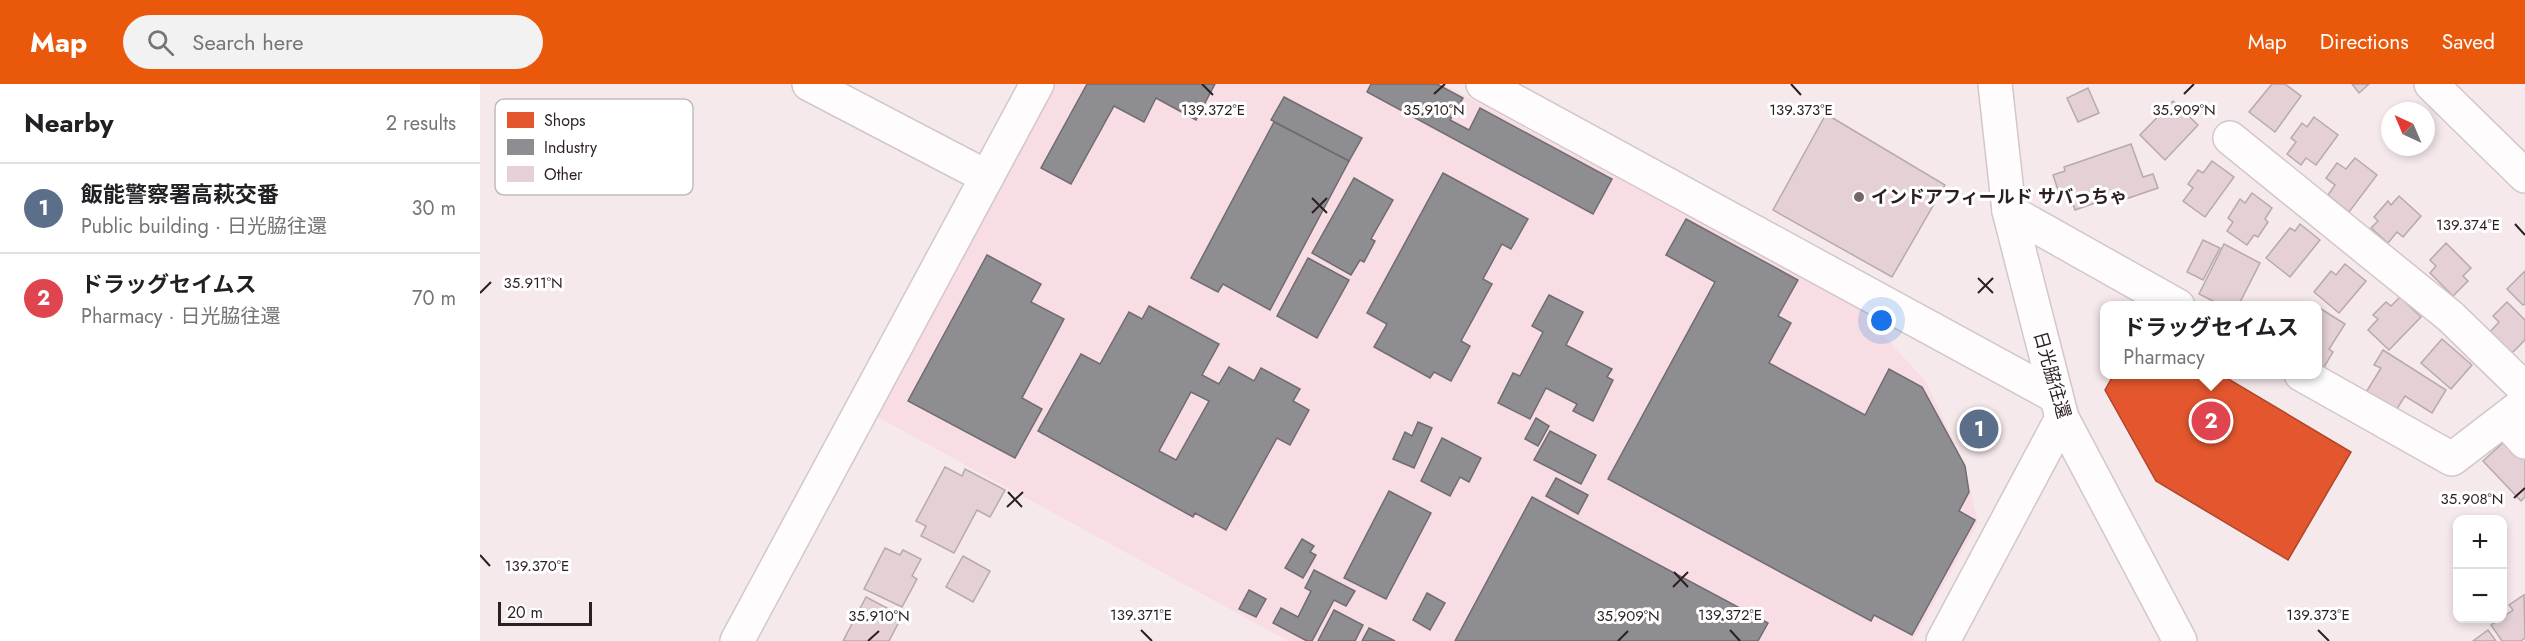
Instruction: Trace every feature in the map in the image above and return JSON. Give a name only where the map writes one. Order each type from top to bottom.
[{"type":"street","points":[[809,84],[987,177]]},
{"type":"street","points":[[737,641],[1037,84]]},
{"type":"street","points":[[1483,84],[2059,407],[1943,641]]},
{"type":"street","name":"日光脇往還","points":[[1995,84],[2009,211],[2059,407],[2180,641]]},
{"type":"street","points":[[2431,84],[2525,176]]},
{"type":"street","points":[[2230,138],[2451,317],[2525,389]]},
{"type":"street","points":[[2009,211],[2169,301]]},
{"type":"street","points":[[2308,379],[2452,459],[2518,422]]},
{"type":"shaded area","points":[[1050,84],[1443,84],[1859,308],[1926,382],[1965,465],[1978,523],[1913,641],[1288,641],[872,414]]},
{"type":"building: Shops","points":[[2111,379],[2228,379],[2351,452],[2288,560],[2156,481],[2105,390]]},
{"type":"building: Industry","points":[[1087,84],[1215,84],[1196,120],[1156,98],[1144,122],[1114,106],[1071,184],[1041,168]]},
{"type":"building: Industry","points":[[1371,84],[1437,84],[1463,98],[1450,120],[1469,130],[1480,108],[1612,179],[1593,214],[1367,92]]},
{"type":"building: Industry","points":[[1284,97],[1362,138],[1349,161],[1271,120]]},
{"type":"building: Industry","points":[[1274,122],[1349,161],[1270,310],[1223,284],[1218,292],[1191,278]]},
{"type":"building: Industry","points":[[1443,173],[1528,219],[1511,249],[1502,244],[1483,279],[1492,284],[1461,341],[1470,346],[1451,381],[1434,372],[1430,378],[1374,347],[1387,324],[1367,313]]},
{"type":"building: Industry","points":[[1354,178],[1393,200],[1371,239],[1375,241],[1364,262],[1360,260],[1351,275],[1312,253]]},
{"type":"building: Industry","points":[[1686,219],[1798,280],[1778,316],[1791,323],[1769,363],[1865,415],[1889,369],[1922,387],[1965,466],[1969,492],[1959,511],[1975,520],[1912,635],[1874,615],[1871,621],[1608,479],[1715,282],[1666,255]]},
{"type":"building: Industry","points":[[987,255],[1041,284],[1031,302],[1064,319],[1022,398],[1042,409],[1015,458],[908,401]]},
{"type":"building: Industry","points":[[1308,258],[1349,280],[1317,338],[1277,316]]},
{"type":"building: Industry","points":[[1549,295],[1583,312],[1566,345],[1612,369],[1607,377],[1613,380],[1593,421],[1573,411],[1577,404],[1546,388],[1530,419],[1498,403],[1513,373],[1520,376],[1543,332],[1532,326]]},
{"type":"building: Industry","points":[[1149,306],[1219,344],[1202,375],[1219,384],[1229,367],[1254,381],[1261,368],[1300,389],[1293,401],[1309,410],[1290,445],[1277,438],[1226,530],[1195,513],[1193,517],[1038,431],[1081,354],[1100,364],[1129,312],[1142,319]],"holes":[[[1191,392],[1209,401],[1176,460],[1159,451]]]},
{"type":"building: Industry","points":[[1536,418],[1549,426],[1538,446],[1525,439]]},
{"type":"building: Industry","points":[[1418,422],[1432,428],[1414,468],[1393,459],[1405,432],[1412,436]]},
{"type":"building: Industry","points":[[1550,431],[1596,455],[1581,484],[1534,460]]},
{"type":"building: Industry","points":[[1442,438],[1481,458],[1469,482],[1460,477],[1450,496],[1421,481]]},
{"type":"building: Industry","points":[[1556,478],[1588,495],[1578,514],[1546,496]]},
{"type":"building: Industry","points":[[1389,491],[1431,513],[1386,599],[1344,578]]},
{"type":"building: Industry","points":[[1532,497],[1768,623],[1758,641],[1455,641]]},
{"type":"building: Industry","points":[[1302,539],[1314,546],[1310,552],[1316,555],[1303,578],[1285,568]]},
{"type":"building: Industry","points":[[1314,570],[1355,591],[1346,606],[1334,600],[1312,641],[1307,641],[1273,623],[1281,608],[1298,617],[1311,591],[1305,588]]},
{"type":"building: Industry","points":[[1249,590],[1266,599],[1256,617],[1239,609]]},
{"type":"building: Industry","points":[[1427,593],[1445,603],[1430,630],[1413,620]]},
{"type":"building: Industry","points":[[1334,610],[1363,625],[1355,641],[1318,641]]},
{"type":"building: Industry","points":[[1369,628],[1395,641],[1362,641]]},
{"type":"building: Other","points":[[2272,84],[2285,84],[2301,96],[2275,132],[2249,112]]},
{"type":"building: Other","points":[[2352,84],[2369,84],[2359,93]]},
{"type":"building: Other","points":[[2088,88],[2099,113],[2078,122],[2067,98]]},
{"type":"building: Other","points":[[2173,101],[2198,125],[2165,160],[2140,135]]},
{"type":"building: Other","name":"インドアフィールド サバっちゃ","points":[[1826,114],[1945,185],[1892,277],[1773,210]]},
{"type":"building: Other","points":[[2314,117],[2338,135],[2316,165],[2306,158],[2301,165],[2287,154],[2296,142],[2291,138],[2302,123],[2307,127]]},
{"type":"building: Other","points":[[2131,144],[2143,177],[2153,174],[2158,188],[2120,201],[2118,195],[2075,210],[2070,195],[2061,199],[2053,175],[2065,171],[2064,167]]},
{"type":"building: Other","points":[[2355,158],[2377,175],[2349,212],[2328,195],[2335,185],[2326,178],[2337,163],[2346,169]]},
{"type":"building: Other","points":[[2212,161],[2234,177],[2205,217],[2183,201],[2193,188],[2188,184],[2198,170],[2203,173]]},
{"type":"building: Other","points":[[2252,193],[2272,208],[2265,219],[2268,222],[2258,237],[2254,235],[2247,245],[2227,231],[2233,222],[2228,218],[2240,199],[2245,203]]},
{"type":"building: Other","points":[[2399,196],[2421,216],[2403,237],[2397,232],[2388,243],[2371,228],[2378,221],[2374,217],[2388,201],[2391,205]]},
{"type":"building: Other","points":[[2300,224],[2320,240],[2290,277],[2266,258],[2290,228],[2295,231]]},
{"type":"building: Other","points":[[2203,240],[2220,248],[2203,280],[2187,272]]},
{"type":"building: Other","points":[[2446,243],[2471,268],[2463,276],[2468,281],[2453,296],[2430,273],[2436,266],[2430,260]]},
{"type":"building: Other","points":[[2224,244],[2260,263],[2241,301],[2213,301],[2199,294]]},
{"type":"building: Other","points":[[2345,264],[2366,281],[2339,313],[2314,292],[2331,271],[2336,275]]},
{"type":"building: Other","points":[[2525,271],[2525,304],[2523,305],[2507,289]]},
{"type":"building: Other","points":[[2400,297],[2421,317],[2389,350],[2368,330],[2378,319],[2373,315],[2386,302],[2391,306]]},
{"type":"building: Other","points":[[2507,302],[2525,320],[2525,340],[2512,353],[2490,332],[2499,322],[2493,316]]},
{"type":"building: Other","points":[[2322,310],[2345,324],[2329,349],[2333,352],[2322,370]]},
{"type":"building: Other","points":[[2442,339],[2472,365],[2451,389],[2421,363]]},
{"type":"building: Other","points":[[2383,350],[2446,390],[2432,413],[2405,396],[2395,412],[2365,394],[2381,368],[2374,365]]},
{"type":"building: Other","points":[[2505,441],[2525,453],[2525,497],[2521,501],[2483,461]]},
{"type":"building: Other","points":[[945,467],[962,476],[965,469],[1005,490],[990,517],[977,510],[954,553],[921,536],[926,526],[916,521]]},
{"type":"building: Other","points":[[885,548],[900,555],[903,550],[921,559],[912,576],[917,579],[902,607],[864,589]]},
{"type":"building: Other","points":[[963,556],[990,571],[973,602],[946,587]]},
{"type":"building: Other","points":[[2524,595],[2525,638],[2521,641],[2502,641],[2491,625],[2507,623],[2507,614],[2513,610],[2509,605]]},
{"type":"building: Other","points":[[866,597],[902,616],[889,641],[843,641]]},
{"type":"building: Other","points":[[2488,630],[2496,641],[2473,641]]},
{"type":"place","name":"インドアフィールド サバっちゃ","points":[[1859,197]]},
{"type":"place","name":"ドラッグセイムス","points":[[2211,421]]},
{"type":"place","name":"飯能警察署高萩交番","points":[[1979,429]]}]
